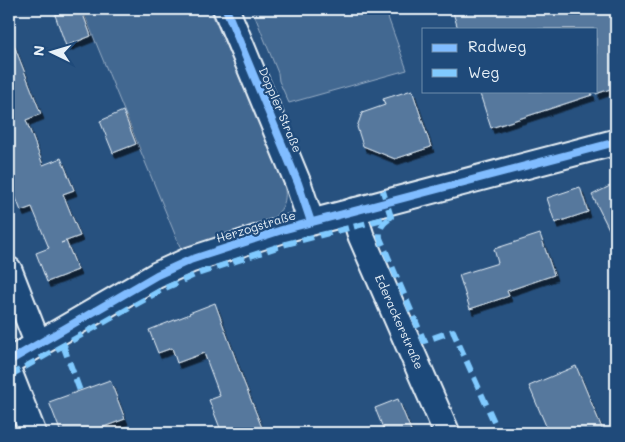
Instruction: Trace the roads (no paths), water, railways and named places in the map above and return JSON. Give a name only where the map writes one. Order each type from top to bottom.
[{"type":"street","name":"Doppler Straße","points":[[226,9],[298,183],[311,222]]},
{"type":"street","name":"Herzogstraße","points":[[9,361],[157,275],[190,260],[353,210],[616,142]]},
{"type":"street","name":"Ederackerstraße","points":[[353,210],[361,236],[447,433]]},
{"type":"street","points":[[9,270],[38,344]]},
{"type":"street","points":[[9,372],[33,433]]}]
